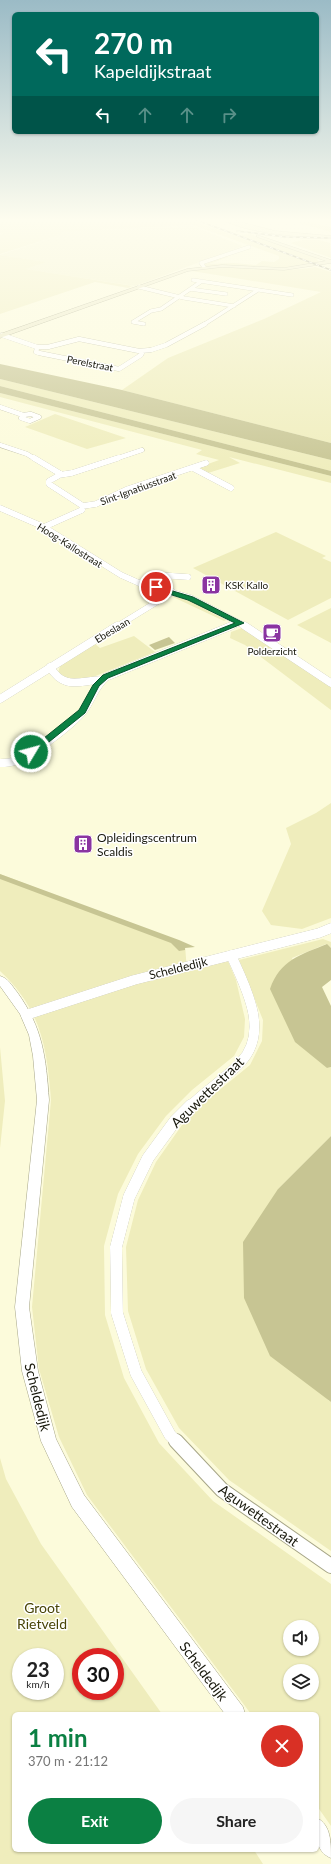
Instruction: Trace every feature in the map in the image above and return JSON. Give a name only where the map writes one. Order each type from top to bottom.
[{"type":"main road","points":[[1,336],[88,305]]},
{"type":"street","points":[[144,324],[133,322],[151,311],[161,309],[167,305]]},
{"type":"street","points":[[228,305],[234,306]]},
{"type":"street","points":[[1,336],[38,347],[50,347],[69,340],[79,339],[143,351],[152,350],[178,340],[234,306]]},
{"type":"street","name":"Perelstraat","points":[[38,347],[36,352],[39,353],[119,368],[141,355],[143,351]]},
{"type":"street","points":[[0,407],[23,415]]},
{"type":"street","points":[[0,445],[27,454],[59,474],[72,473],[142,450]]},
{"type":"street","name":"Sint-Ignatiusstraat","points":[[59,474],[49,480],[49,484],[83,506],[96,504],[128,489],[206,463]]},
{"type":"street","points":[[193,468],[230,488]]},
{"type":"street","name":"Sint-Ignatiusstraat","points":[[44,527],[82,510],[83,506]]},
{"type":"street","name":"Hoog-Kallostraat","points":[[0,508],[44,527],[105,566],[139,583],[173,592],[201,603],[240,623],[331,683]]},
{"type":"street","points":[[139,583],[157,575],[188,577]]},
{"type":"street","name":"Ebeslaan","points":[[0,699],[173,592]]},
{"type":"street","points":[[50,667],[56,677],[63,682],[80,684],[101,680],[111,674],[240,623]]},
{"type":"street","points":[[0,763],[13,762],[26,756],[76,718],[87,705],[101,680]]},
{"type":"street","name":"Scheldedijk","points":[[235,1712],[78,1501],[49,1441],[30,1371],[22,1307],[43,1100],[37,1043],[28,1019],[70,999],[152,974],[331,929]]},
{"type":"street","name":"Aguwettestraat","points":[[231,955],[242,979],[254,1020],[254,1039],[242,1061],[200,1096],[175,1121],[148,1158],[129,1197],[116,1247],[117,1313],[136,1373],[170,1435],[222,1490],[331,1566]]},
{"type":"street","points":[[0,980],[28,1019]]},
{"type":"street","points":[[319,1831],[331,1848]]},
{"type":"green space","points":[[0,305],[27,305],[0,314]]},
{"type":"green space","points":[[294,305],[331,305],[331,443],[122,390],[168,358],[264,319]]},
{"type":"green space","points":[[0,379],[331,460],[331,471],[0,386]]},
{"type":"green space","points":[[0,393],[331,476],[331,483],[229,457],[240,463],[208,473],[197,468],[219,460],[196,454],[202,450],[0,397]]},
{"type":"green space","points":[[55,414],[126,438],[87,449],[25,427]]},
{"type":"green space","points":[[276,532],[326,556],[322,558],[331,562],[331,598],[288,620],[193,568]]},
{"type":"green space","points":[[175,596],[190,601],[226,620],[224,621],[173,597]]},
{"type":"green space","points":[[331,608],[331,643],[297,625]]},
{"type":"green space","points":[[242,628],[331,686],[331,710],[245,645],[230,638],[231,632]]},
{"type":"green space","points":[[134,636],[155,652],[88,679],[66,680],[58,673],[60,666],[95,644],[100,648]]},
{"type":"green space","points":[[331,803],[331,918],[302,929],[271,925],[262,911],[291,844],[286,828],[316,813]]},
{"type":"green space","points":[[0,874],[185,945],[187,971],[228,961],[236,980],[245,1019],[244,1037],[234,1056],[192,1090],[166,1116],[138,1154],[118,1194],[104,1246],[105,1315],[124,1378],[159,1443],[213,1501],[331,1584],[331,1826],[319,1809],[319,1712],[250,1712],[87,1495],[59,1437],[39,1369],[32,1307],[51,1100],[44,1046],[33,1015],[25,1000],[14,985],[0,971]]},
{"type":"green space","points":[[323,939],[331,942],[331,948],[326,944],[292,958],[327,1068],[331,1067],[331,1136],[278,1189],[328,1400],[331,1402],[331,1551],[229,1480],[179,1428],[146,1369],[128,1311],[126,1247],[138,1200],[156,1162],[182,1125],[206,1101],[250,1065],[262,1041],[263,1020],[239,960]]},
{"type":"green space","points":[[0,1047],[5,1101],[0,1148]]},
{"type":"green space","name":"Groot Rietveld","points":[[0,1458],[6,1479],[41,1544],[115,1648],[72,1648],[72,1700],[124,1700],[124,1661],[161,1712],[12,1712],[12,1852],[255,1852],[263,1864],[0,1864]]},
{"type":"shaded area","points":[[0,364],[122,390],[331,443],[331,460],[0,379]]},
{"type":"shaded area","points":[[0,386],[331,471],[331,476],[0,393]]},
{"type":"shaded area","points":[[169,637],[175,643],[155,650],[149,645]]},
{"type":"shaded area","points":[[0,874],[195,947],[185,948],[185,950],[179,951],[171,943],[0,879]]},
{"type":"shaded area","points":[[327,944],[331,948],[331,980],[322,987],[331,1006],[331,1067],[327,1068],[295,1042],[270,989],[279,971],[285,965],[300,955]]},
{"type":"shaded area","points":[[331,1136],[331,1402],[270,1356],[244,1298],[243,1242],[278,1189]]},
{"type":"place","name":"KSK Kallo","points":[[211,585]]},
{"type":"place","name":"Polderzicht","points":[[272,633]]},
{"type":"place","name":"Opleidingscentrum Scaldis","points":[[83,844]]},
{"type":"route","points":[[31,752],[82,712],[87,705],[96,685],[106,676],[240,623],[191,598],[156,587]]}]
